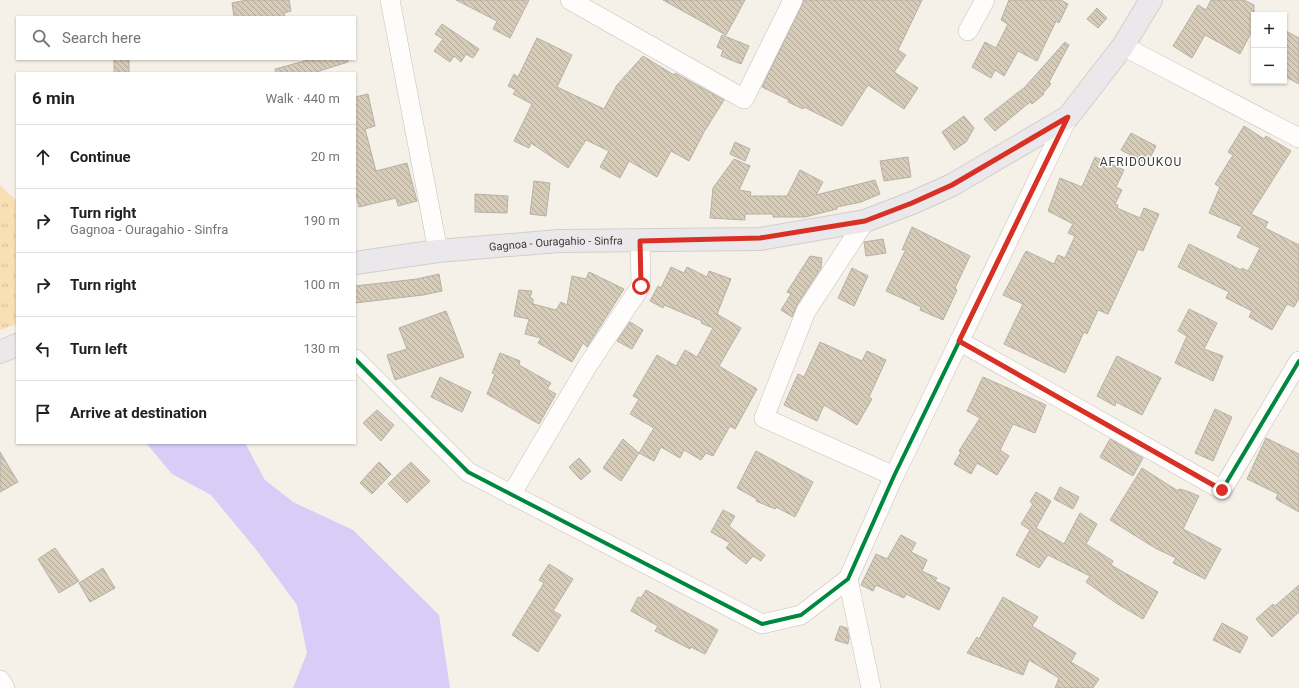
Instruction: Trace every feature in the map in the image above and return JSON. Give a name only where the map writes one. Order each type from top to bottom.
[{"type":"main road","name":"Gagnoa - Ouragahio - Sinfra","points":[[356,263],[438,251],[559,240],[640,241],[760,238],[865,221],[912,203],[952,185],[1068,117],[1123,46],[1151,0]]},
{"type":"main road","points":[[0,352],[16,345]]},
{"type":"street","points":[[390,0],[438,251]]},
{"type":"street","points":[[570,0],[744,99],[793,0]]},
{"type":"street","points":[[968,31],[985,0]]},
{"type":"street","points":[[1123,46],[1299,138]]},
{"type":"street","points":[[356,360],[468,472],[762,624],[801,615],[848,579],[894,476],[1068,117]]},
{"type":"street","points":[[865,221],[806,311],[764,418],[894,476]]},
{"type":"street","points":[[511,495],[588,365],[641,286],[640,241]]},
{"type":"street","points":[[959,341],[1222,490],[1299,361]]},
{"type":"street","points":[[848,579],[871,688]]},
{"type":"street","points":[[0,680],[5,688]]},
{"type":"green space","points":[[0,185],[16,200],[16,324],[0,330]]},
{"type":"shaded area","points":[[147,444],[246,444],[265,480],[293,502],[353,530],[439,615],[450,688],[293,688],[307,653],[297,605],[258,552],[211,495],[172,474]]},
{"type":"building","points":[[247,0],[289,0],[291,11],[284,13],[285,16],[234,16],[232,3]]},
{"type":"building","points":[[456,0],[529,0],[510,38],[493,29],[497,21]]},
{"type":"building","points":[[663,0],[745,0],[726,35]]},
{"type":"building","points":[[804,0],[922,0],[898,50],[906,55],[894,72],[918,88],[904,109],[868,85],[842,126],[804,107],[803,109],[788,102],[789,100],[762,87]]},
{"type":"building","points":[[1009,0],[1061,0],[1068,4],[1059,23],[1056,21],[1037,61],[1018,51],[1004,76],[995,70],[991,78],[972,67],[985,42],[996,48],[1008,24],[1001,20]]},
{"type":"building","points":[[1211,0],[1244,0],[1254,5],[1254,12],[1251,12],[1251,33],[1240,54],[1205,35],[1192,58],[1173,46],[1198,5],[1206,10]]},
{"type":"building","points":[[1097,8],[1107,18],[1098,28],[1087,19]]},
{"type":"building","points":[[442,24],[479,49],[473,58],[466,54],[461,62],[454,56],[450,62],[434,51],[443,39],[435,34]]},
{"type":"building","points":[[1287,32],[1299,38],[1299,84],[1287,78]]},
{"type":"building","points":[[722,35],[749,46],[741,64],[721,56],[723,50],[717,47]]},
{"type":"building","points":[[537,38],[572,55],[557,87],[604,109],[617,85],[643,56],[674,75],[675,73],[724,100],[704,132],[689,161],[671,151],[657,177],[629,161],[620,178],[600,167],[609,151],[586,140],[568,168],[531,143],[529,148],[514,141],[532,104],[513,94],[516,90],[508,86],[514,74],[518,77]]},
{"type":"building","points":[[1065,42],[1069,45],[1049,82],[1051,84],[1043,93],[1044,94],[1032,104],[1030,102],[995,131],[984,119],[1025,87]]},
{"type":"building","points":[[114,60],[129,60],[129,72],[114,72]]},
{"type":"building","points":[[308,60],[348,60],[348,62],[316,72],[276,72],[275,69]]},
{"type":"building","points":[[368,94],[375,126],[365,129],[376,171],[407,163],[417,201],[398,206],[396,198],[359,207],[356,194],[356,97]]},
{"type":"building","points":[[964,116],[974,128],[966,142],[954,150],[942,132]]},
{"type":"building","points":[[1244,126],[1264,139],[1266,136],[1291,151],[1251,214],[1268,222],[1265,228],[1299,245],[1299,298],[1294,307],[1287,304],[1272,330],[1249,317],[1252,311],[1226,298],[1229,292],[1178,267],[1189,244],[1241,270],[1242,268],[1248,271],[1260,248],[1237,237],[1242,227],[1209,213],[1220,187],[1215,184],[1233,155],[1228,152]]},
{"type":"building","points":[[1131,133],[1156,146],[1147,164],[1121,150]]},
{"type":"building","points":[[735,142],[750,149],[745,161],[730,154]]},
{"type":"building","points":[[908,157],[911,177],[884,181],[880,161]]},
{"type":"building","points":[[1095,157],[1124,170],[1116,187],[1122,190],[1115,204],[1118,205],[1117,208],[1140,218],[1144,208],[1159,214],[1143,251],[1138,249],[1108,314],[1098,310],[1087,334],[1084,332],[1065,373],[1004,344],[1023,304],[1003,295],[1026,251],[1054,264],[1058,255],[1065,258],[1075,236],[1068,233],[1073,224],[1048,211],[1060,178],[1082,187]]},
{"type":"building","points":[[734,159],[750,166],[739,190],[751,192],[750,196],[787,196],[800,170],[823,182],[816,195],[875,180],[880,194],[861,202],[837,207],[837,209],[805,217],[773,217],[773,214],[745,214],[745,220],[710,218],[713,188]]},
{"type":"building","points":[[534,181],[550,183],[546,216],[530,214]]},
{"type":"building","points":[[475,194],[508,196],[507,213],[475,212]]},
{"type":"building","points":[[912,227],[970,256],[955,288],[957,290],[943,320],[920,310],[921,307],[886,291],[906,249],[902,250]]},
{"type":"building","points":[[883,239],[886,253],[866,256],[864,242]]},
{"type":"building","points":[[810,256],[822,258],[821,268],[797,305],[792,317],[781,310],[791,294],[787,292]]},
{"type":"building","points":[[671,267],[684,273],[687,267],[707,277],[709,271],[731,279],[717,314],[741,328],[719,366],[757,389],[735,429],[730,426],[713,456],[706,453],[701,460],[684,450],[680,458],[661,447],[654,461],[639,453],[654,428],[630,414],[639,399],[633,396],[657,355],[676,366],[685,350],[697,357],[713,328],[701,323],[702,321],[664,305],[663,308],[650,301],[658,286],[661,288]]},
{"type":"building","points":[[852,268],[868,276],[854,306],[838,298]]},
{"type":"building","points":[[589,272],[624,289],[587,347],[583,343],[572,362],[538,343],[541,338],[525,334],[529,319],[514,316],[519,290],[532,291],[530,298],[533,299],[533,304],[556,310],[561,302],[567,305],[572,276],[586,279]]},
{"type":"building","points":[[439,274],[442,291],[423,295],[356,303],[356,286],[417,279]]},
{"type":"building","points":[[1189,309],[1217,323],[1204,349],[1223,356],[1213,381],[1175,363],[1187,336],[1178,331]]},
{"type":"building","points":[[446,311],[464,357],[395,380],[387,355],[407,349],[399,328]]},
{"type":"building","points":[[630,322],[643,330],[632,349],[617,341]]},
{"type":"building","points":[[820,342],[862,361],[867,351],[886,360],[869,397],[872,399],[857,425],[824,405],[817,421],[784,405],[798,374],[804,377]]},
{"type":"building","points":[[500,353],[520,361],[519,365],[551,383],[547,389],[556,394],[539,424],[487,394],[495,374],[492,373]]},
{"type":"building","points":[[1117,356],[1161,378],[1142,415],[1116,402],[1115,406],[1097,396]]},
{"type":"building","points":[[440,377],[471,392],[462,412],[431,397]]},
{"type":"building","points":[[983,377],[1046,405],[1035,433],[1013,424],[1000,450],[1009,456],[997,475],[977,463],[971,474],[954,464],[961,452],[959,451],[980,418],[967,411]]},
{"type":"building","points":[[1215,409],[1232,417],[1213,461],[1195,453]]},
{"type":"building","points":[[377,410],[394,425],[381,441],[363,423]]},
{"type":"building","points":[[1266,438],[1299,454],[1299,512],[1276,499],[1278,494],[1247,479]]},
{"type":"building","points":[[623,439],[639,453],[621,481],[603,468]]},
{"type":"building","points":[[1110,439],[1143,458],[1133,476],[1100,457]]},
{"type":"building","points":[[756,451],[813,482],[795,517],[776,507],[775,509],[756,501],[757,499],[737,488]]},
{"type":"building","points":[[0,452],[18,482],[0,492]]},
{"type":"building","points":[[579,458],[591,471],[581,480],[569,467]]},
{"type":"building","points":[[379,462],[391,474],[372,494],[360,483]]},
{"type":"building","points":[[411,462],[430,481],[407,503],[388,484]]},
{"type":"building","points":[[1142,468],[1178,491],[1179,489],[1199,496],[1183,529],[1221,549],[1205,579],[1173,563],[1176,558],[1155,548],[1110,520]]},
{"type":"building","points":[[1060,487],[1079,497],[1073,509],[1054,499]]},
{"type":"building","points":[[1036,492],[1051,501],[1036,528],[1064,544],[1080,513],[1097,524],[1086,544],[1113,561],[1111,565],[1158,592],[1143,619],[1116,603],[1086,582],[1090,576],[1048,555],[1039,568],[1016,555],[1030,530],[1021,524],[1033,504],[1030,502]]},
{"type":"building","points":[[723,510],[735,516],[729,526],[765,555],[761,561],[753,556],[746,564],[726,548],[730,543],[711,532]]},
{"type":"building","points":[[901,535],[916,543],[911,552],[927,560],[922,571],[937,578],[935,581],[950,588],[939,610],[906,594],[904,598],[876,585],[873,591],[861,585],[876,554],[887,559]]},
{"type":"building","points":[[55,548],[79,581],[59,593],[38,559]]},
{"type":"building","points":[[549,564],[573,579],[553,611],[561,615],[538,652],[512,635],[544,583],[539,580]]},
{"type":"building","points":[[103,568],[115,588],[90,602],[79,583]]},
{"type":"building","points":[[1299,585],[1299,612],[1272,637],[1256,619],[1273,604],[1275,606]]},
{"type":"building","points":[[646,590],[718,630],[705,654],[691,647],[690,649],[655,631],[658,626],[631,611],[638,597],[641,598]]},
{"type":"building","points":[[1003,597],[1038,617],[1032,626],[1076,653],[1071,662],[1099,679],[1093,688],[1055,688],[1059,678],[1029,660],[1023,675],[967,653],[977,637],[979,639]]},
{"type":"building","points":[[1222,623],[1248,637],[1240,653],[1213,640]]},
{"type":"building","points":[[840,626],[847,628],[849,638],[848,644],[835,640]]},
{"type":"cycle path","points":[[356,360],[468,472],[762,624],[801,615],[848,579],[894,476],[1068,117]]},
{"type":"cycle path","points":[[959,341],[1222,490],[1299,361]]},
{"type":"district","name":"AFRIDOUKOU","points":[[1141,162]]},
{"type":"route","points":[[641,286],[640,241],[760,238],[865,221],[912,203],[952,185],[1068,117],[959,341],[1222,490]]}]
